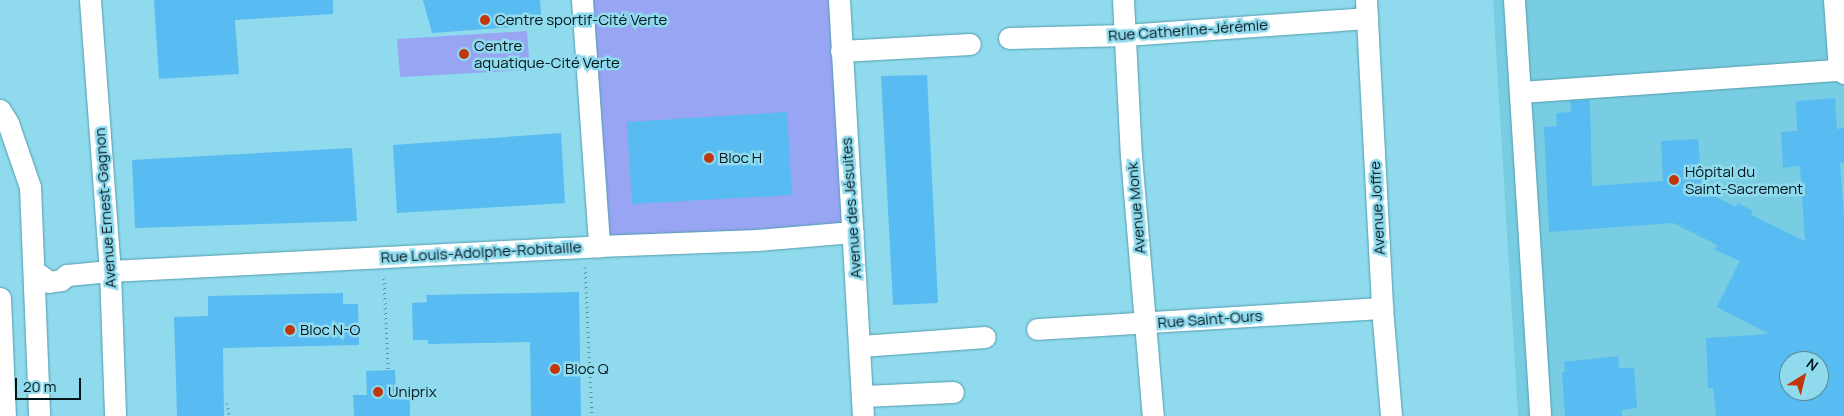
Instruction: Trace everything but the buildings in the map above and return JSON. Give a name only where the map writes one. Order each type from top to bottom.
[{"type":"street","name":"Avenue Ernest-Gagnon","points":[[90,0],[110,271],[115,416]]},
{"type":"street","points":[[582,0],[592,246]]},
{"type":"street","name":"Avenue des Jésuites","points":[[839,0],[861,346],[863,406]]},
{"type":"street","name":"Avenue Monk","points":[[1123,0],[1131,156],[1153,416]]},
{"type":"street","points":[[1514,0],[1540,416]]},
{"type":"street","points":[[1521,92],[1842,72],[1834,0]]},
{"type":"street","name":"Rue Catherine-Jérémie","points":[[1008,38],[1125,35],[1367,9]]},
{"type":"street","name":"Avenue Joffre","points":[[1367,9],[1382,308],[1390,416]]},
{"type":"street","points":[[841,51],[970,44]]},
{"type":"street","points":[[0,110],[8,123],[9,153],[30,187],[36,282],[39,416]]},
{"type":"street","name":"Rue Louis-Adolphe-Robitaille","points":[[36,282],[47,269],[59,268],[67,275],[110,271],[592,246],[757,240],[853,232]]},
{"type":"street","points":[[5,416],[0,295],[36,282]]},
{"type":"street","name":"Rue Saint-Ours","points":[[1037,329],[1382,308]]},
{"type":"street","points":[[861,346],[985,337]]},
{"type":"street","points":[[863,406],[953,392]]},
{"type":"path","points":[[592,246],[592,416]]},
{"type":"path","points":[[385,295],[388,370]]},
{"type":"path","points":[[227,403],[229,416]]},
{"type":"shaded area","points":[[583,0],[839,0],[853,232],[599,246]]},
{"type":"shaded area","name":"Hôpital du Saint-Sacrement","points":[[1493,0],[1844,0],[1844,416],[1518,416]]},
{"type":"shaded area","name":"Centre aquatique-Cité Verte","points":[[527,31],[530,70],[400,77],[397,39]]},
{"type":"place","name":"Centre sportif-Cité Verte","points":[[485,20]]},
{"type":"place","name":"Centre aquatique-Cité Verte","points":[[464,54]]},
{"type":"place","name":"Bloc H","points":[[709,158]]},
{"type":"place","name":"Hôpital du Saint-Sacrement","points":[[1674,180]]},
{"type":"place","name":"Bloc N-O","points":[[290,330]]},
{"type":"place","name":"Bloc Q","points":[[555,369]]},
{"type":"place","name":"Uniprix","points":[[378,392]]}]
